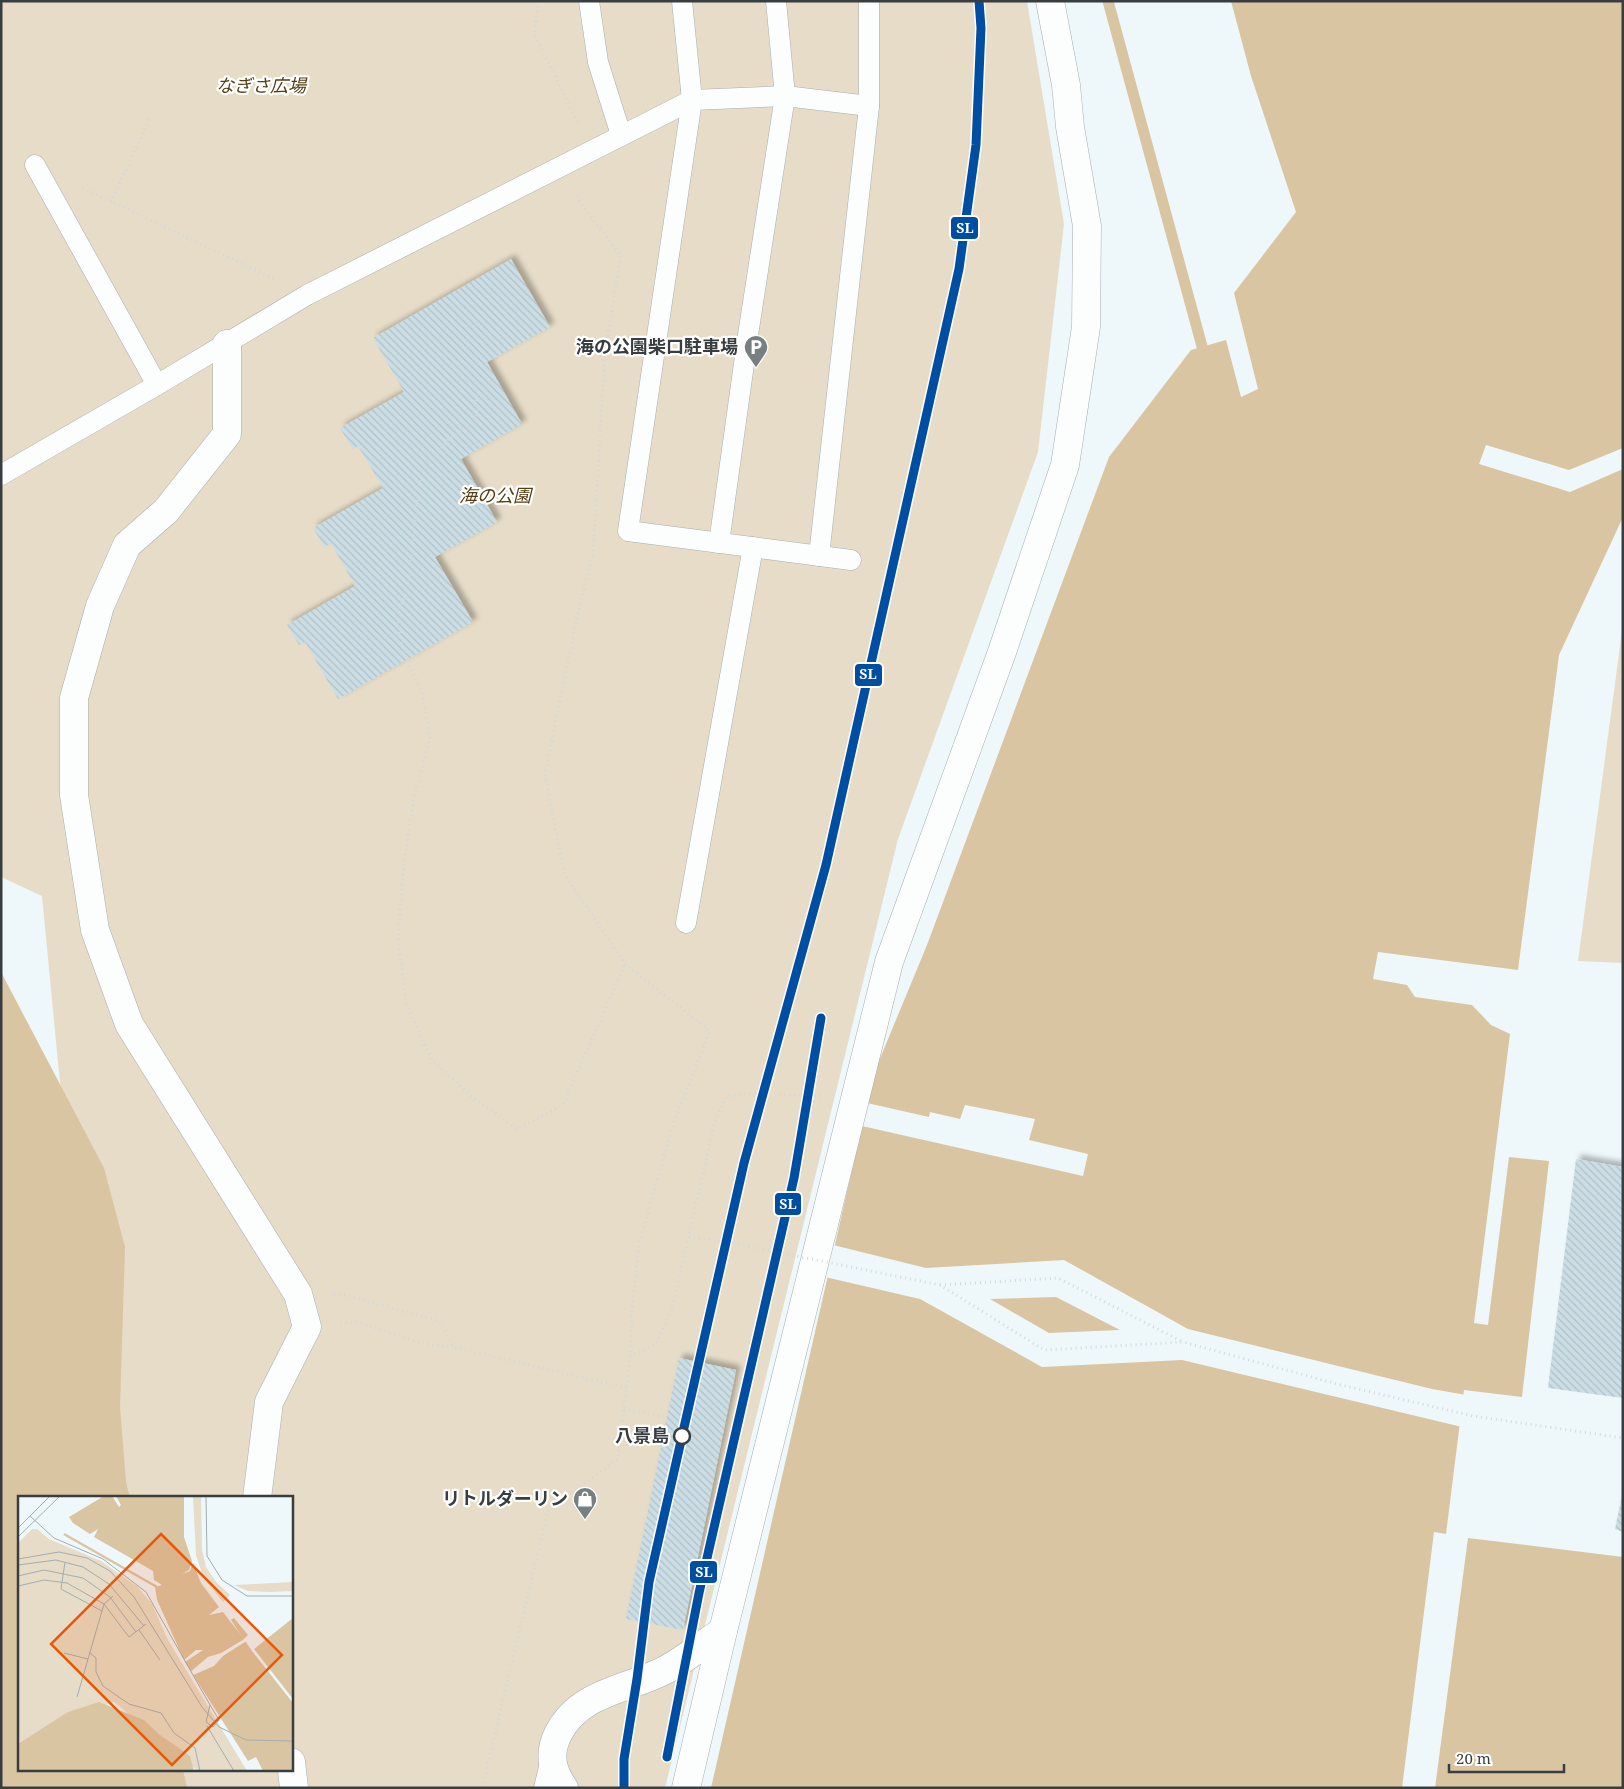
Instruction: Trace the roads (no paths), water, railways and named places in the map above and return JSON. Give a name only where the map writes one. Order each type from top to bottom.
[{"type":"street","points":[[686,1788],[723,1631],[889,962],[1002,652],[1065,465],[1086,326],[1087,226],[1070,127],[1066,85],[1050,1]]},
{"type":"street","points":[[227,344],[227,434],[166,511],[127,545],[100,606],[74,698],[74,794],[95,930],[129,1024],[298,1294],[307,1327],[269,1402],[257,1496]]},
{"type":"street","points":[[564,1788],[556,1777],[551,1759],[554,1742],[558,1733],[576,1708],[597,1696],[669,1668],[723,1631]]},
{"type":"street","points":[[292,1771],[294,1788]]},
{"type":"lane","points":[[589,1],[598,62],[621,135]]},
{"type":"lane","points":[[682,1],[692,100],[628,531],[851,560]]},
{"type":"lane","points":[[719,543],[748,335],[785,96],[776,1]]},
{"type":"lane","points":[[819,556],[869,106],[869,1]]},
{"type":"lane","points":[[1,475],[157,386],[307,295],[692,100],[785,96],[869,106]]},
{"type":"lane","points":[[34,165],[157,386]]},
{"type":"lane","points":[[686,923],[753,547]]},
{"type":"lane","points":[[544,1788],[551,1759]]},
{"type":"waterway","points":[[1108,1],[1206,361]]},
{"type":"place","name":"海の公園柴口駐車場","points":[[756,368]]},
{"type":"place","name":"八景島","points":[[682,1436]]},
{"type":"place","name":"リトルダーリン","points":[[585,1520]]},
{"type":"park label","name":"なぎさ広場","points":[[261,86]]},
{"type":"park label","name":"海の公園","points":[[495,496]]}]
